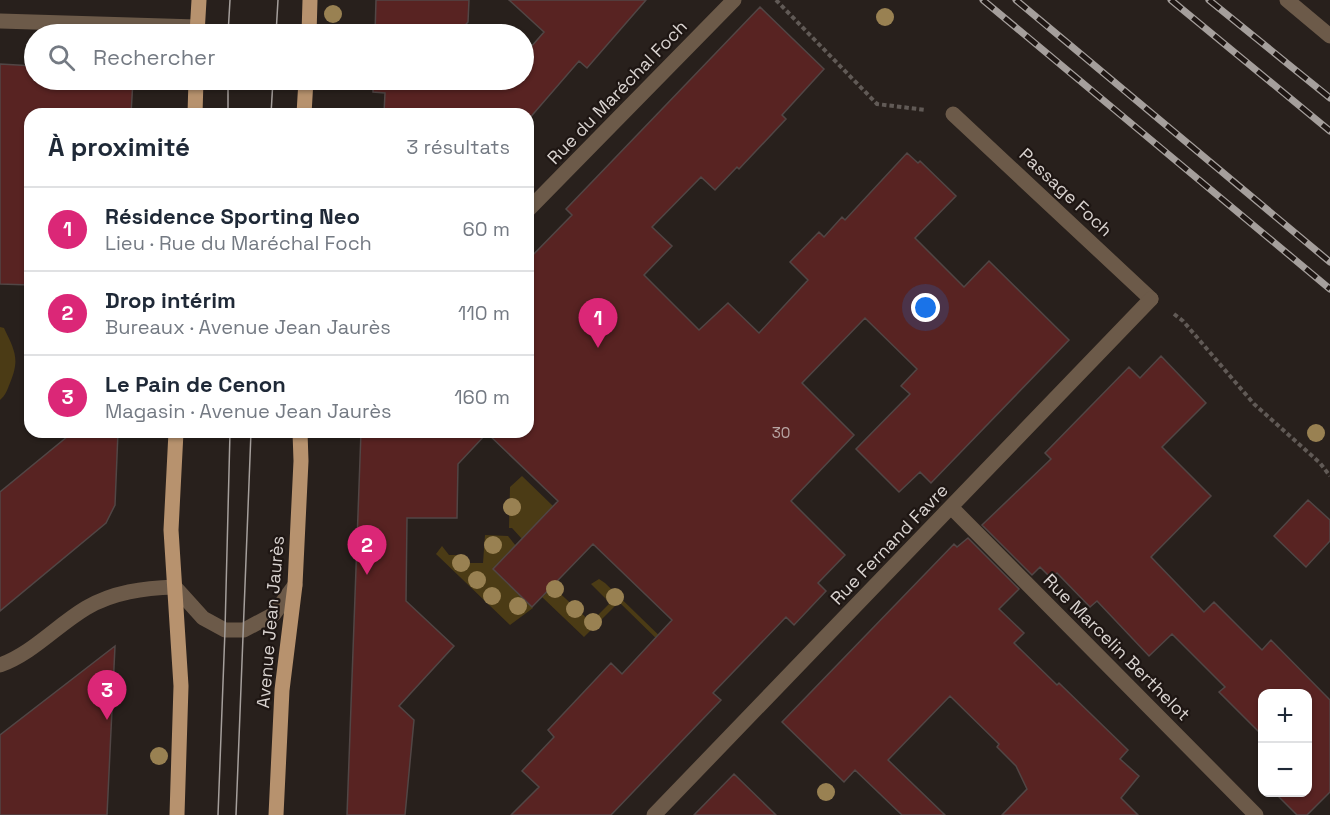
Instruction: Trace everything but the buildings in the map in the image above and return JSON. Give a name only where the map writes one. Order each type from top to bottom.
[{"type":"main road","points":[[197,24],[198,0]]},
{"type":"main road","points":[[309,24],[310,0]]},
{"type":"main road","points":[[195,108],[196,90]]},
{"type":"main road","points":[[304,108],[305,90]]},
{"type":"main road","points":[[176,438],[171,530],[181,686],[177,815]]},
{"type":"main road","name":"Avenue Jean Jaurès","points":[[276,815],[282,690],[295,585],[300,438]]},
{"type":"street","name":"Rue du Maréchal Foch","points":[[534,204],[734,0]]},
{"type":"street","points":[[1287,0],[1330,36]]},
{"type":"street","points":[[0,21],[59,24]]},
{"type":"street","name":"Passage Foch","points":[[953,114],[1152,299]]},
{"type":"street","name":"Rue Fernand Favre","points":[[654,815],[1152,299]]},
{"type":"street","name":"Rue Marcelin Berthelot","points":[[951,507],[1256,815]]},
{"type":"street","points":[[0,665],[11,661],[48,637],[86,608],[120,593],[147,588],[176,587],[203,618],[225,630],[244,630],[274,614],[295,585]]},
{"type":"path","points":[[776,0],[877,104],[953,114]]},
{"type":"path","points":[[1152,299],[1183,321],[1254,404],[1320,463],[1330,476]]},
{"type":"shaded area","points":[[0,327],[4,328],[11,343],[15,355],[15,368],[5,394],[0,400]]},
{"type":"shaded area","points":[[522,476],[553,506],[522,539],[512,528],[509,528],[510,487]]},
{"type":"shaded area","points":[[485,535],[508,536],[516,546],[493,569],[533,608],[510,625],[436,554],[442,546],[449,555],[464,555],[465,563],[483,563]]},
{"type":"shaded area","points":[[599,579],[671,647],[668,650],[619,602],[584,637],[542,597],[553,587],[591,622],[610,603],[591,584]]},
{"type":"tram line","points":[[229,24],[230,0]]},
{"type":"tram line","points":[[277,24],[278,0]]},
{"type":"tram line","points":[[228,90],[228,108]]},
{"type":"tram line","points":[[271,108],[272,90]]},
{"type":"tram line","points":[[218,815],[230,438]]},
{"type":"tram line","points":[[236,815],[251,438]]},
{"type":"railway","points":[[983,0],[1330,289]]},
{"type":"railway","points":[[1016,0],[1330,262]]},
{"type":"railway","points":[[1171,0],[1330,131]]},
{"type":"railway","points":[[1209,0],[1330,98]]},
{"type":"place","name":"Résidence Sporting Neo","points":[[598,348]]},
{"type":"place","name":"Drop intérim","points":[[367,575]]},
{"type":"place","name":"Le Pain de Cenon","points":[[107,720]]}]
